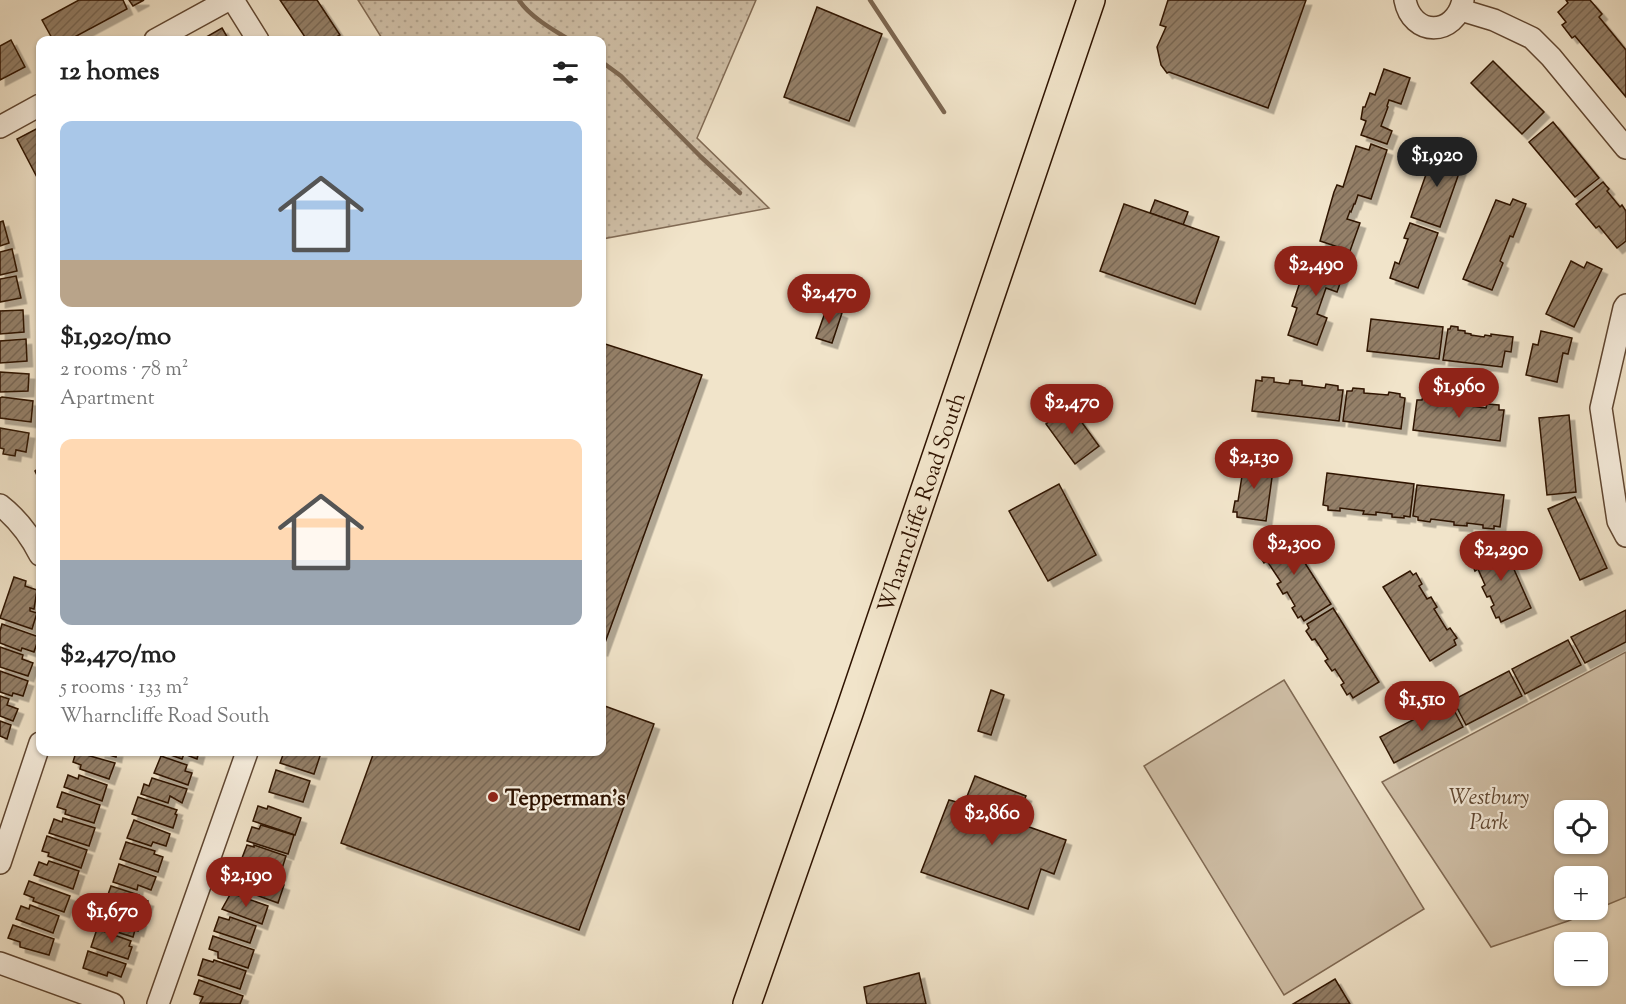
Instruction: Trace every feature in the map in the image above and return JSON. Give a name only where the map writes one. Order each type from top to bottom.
[{"type":"main road","name":"Wharncliffe Road South","points":[[747,1004],[849,713],[1091,0]]},
{"type":"street","points":[[162,36],[228,0]]},
{"type":"street","points":[[233,0],[256,36]]},
{"type":"street","points":[[1405,0],[1406,10],[1422,26],[1433,28],[1445,26],[1455,20],[1462,5],[1532,38],[1551,57],[1626,148]]},
{"type":"street","points":[[0,127],[36,107]]},
{"type":"street","points":[[1626,305],[1601,408],[1618,521],[1626,536]]},
{"type":"street","points":[[0,505],[14,515],[36,547]]},
{"type":"street","points":[[0,863],[36,755]]},
{"type":"street","points":[[158,1004],[246,756]]},
{"type":"street","points":[[0,963],[113,1004]]},
{"type":"green space","points":[[358,0],[756,0],[697,138],[769,208],[606,238],[606,36],[380,36]]},
{"type":"green space","name":"Westbury Park","points":[[1626,652],[1626,897],[1608,905],[1608,866],[1554,866],[1554,920],[1570,920],[1491,947],[1382,782]]},
{"type":"green space","points":[[1284,680],[1424,909],[1284,995],[1144,766]]},
{"type":"building","points":[[79,0],[123,0],[127,9],[76,36],[51,36],[42,20]]},
{"type":"building","points":[[129,0],[144,0],[133,6]]},
{"type":"building","points":[[280,0],[317,0],[340,35],[304,36]]},
{"type":"building","points":[[1168,0],[1306,0],[1268,108],[1167,73],[1161,65],[1157,47],[1166,27],[1160,25]]},
{"type":"building","points":[[1566,0],[1590,0],[1602,14],[1599,17],[1626,50],[1626,97],[1575,36],[1572,38],[1562,25],[1566,22],[1558,12],[1568,3]]},
{"type":"building","points":[[817,7],[882,34],[849,121],[784,97]]},
{"type":"building","points":[[222,28],[227,36],[208,36]]},
{"type":"building","points":[[11,40],[25,67],[0,80],[0,46]]},
{"type":"building","points":[[1493,61],[1544,112],[1522,134],[1471,83]]},
{"type":"building","points":[[1384,69],[1410,78],[1401,104],[1389,100],[1381,126],[1392,131],[1387,144],[1361,135],[1366,121],[1361,119],[1363,107],[1370,93],[1375,95]]},
{"type":"building","points":[[1553,122],[1599,178],[1575,197],[1529,142]]},
{"type":"building","points":[[36,129],[36,175],[17,139]]},
{"type":"building","points":[[1371,144],[1387,150],[1371,199],[1358,195],[1347,219],[1360,223],[1350,251],[1320,241],[1334,192],[1337,185],[1343,187],[1356,146],[1369,150]]},
{"type":"building","points":[[1435,149],[1464,159],[1440,227],[1411,217]]},
{"type":"building","points":[[1603,182],[1609,189],[1607,191],[1626,211],[1626,241],[1617,248],[1599,226],[1596,228],[1576,204]]},
{"type":"building","points":[[1513,199],[1526,204],[1513,237],[1510,236],[1500,261],[1503,263],[1492,290],[1463,279],[1496,200],[1510,205]]},
{"type":"building","points":[[1155,200],[1188,212],[1183,225],[1150,213]]},
{"type":"building","points":[[1124,204],[1219,237],[1195,304],[1100,271]]},
{"type":"building","points":[[3,221],[9,243],[0,246],[0,222]]},
{"type":"building","points":[[1410,223],[1438,233],[1418,288],[1390,278],[1395,262],[1399,264],[1408,239],[1404,238]]},
{"type":"building","points":[[12,249],[17,271],[0,275],[0,252]]},
{"type":"building","points":[[1333,252],[1349,258],[1337,292],[1326,288],[1317,314],[1327,318],[1317,345],[1288,335],[1297,308],[1292,306],[1301,279],[1307,281],[1317,254],[1331,259]]},
{"type":"building","points":[[1571,261],[1584,268],[1587,262],[1602,269],[1574,327],[1546,314]]},
{"type":"building","points":[[16,276],[21,298],[0,302],[0,279]]},
{"type":"building","points":[[827,307],[842,313],[832,343],[816,338]]},
{"type":"building","points":[[23,310],[24,332],[0,334],[0,311]]},
{"type":"building","points":[[1371,319],[1443,327],[1439,359],[1367,351]]},
{"type":"building","points":[[1451,326],[1458,327],[1458,330],[1471,335],[1484,337],[1485,335],[1491,336],[1491,334],[1513,337],[1511,352],[1505,351],[1502,367],[1443,360],[1448,329]]},
{"type":"building","points":[[1541,331],[1572,338],[1568,354],[1563,353],[1557,382],[1526,375],[1533,344],[1538,345]]},
{"type":"building","points":[[26,339],[27,361],[0,363],[0,341]]},
{"type":"building","points":[[606,344],[702,375],[606,640]]},
{"type":"building","points":[[0,372],[29,374],[28,391],[0,392]]},
{"type":"building","points":[[1262,377],[1274,378],[1274,382],[1289,384],[1290,380],[1302,381],[1302,385],[1325,388],[1326,384],[1338,386],[1338,390],[1343,390],[1339,421],[1252,411],[1256,380],[1262,381]]},
{"type":"building","points":[[1353,388],[1364,389],[1364,393],[1400,394],[1400,397],[1405,398],[1401,429],[1343,421],[1347,391],[1352,391]]},
{"type":"building","points":[[1423,396],[1435,398],[1434,401],[1449,403],[1450,400],[1462,401],[1462,405],[1486,408],[1487,404],[1499,405],[1499,410],[1504,410],[1500,441],[1413,430],[1417,400],[1422,400]]},
{"type":"building","points":[[0,398],[33,401],[31,422],[0,418]]},
{"type":"building","points":[[1070,406],[1099,446],[1075,464],[1046,424]]},
{"type":"building","points":[[1569,415],[1576,492],[1547,495],[1539,418]]},
{"type":"building","points":[[0,428],[29,433],[26,452],[16,450],[15,456],[3,454],[4,449],[0,448]]},
{"type":"building","points":[[1242,459],[1274,463],[1266,521],[1237,517],[1237,512],[1233,512],[1235,501],[1238,501],[1242,476],[1237,476]]},
{"type":"building","points":[[1327,473],[1414,484],[1410,517],[1392,517],[1392,514],[1376,512],[1376,515],[1363,514],[1364,511],[1340,508],[1340,511],[1328,510],[1328,506],[1323,505]]},
{"type":"building","points":[[1059,484],[1096,555],[1048,581],[1009,511]]},
{"type":"building","points":[[1417,485],[1504,495],[1500,527],[1494,526],[1494,529],[1467,523],[1467,526],[1431,519],[1430,522],[1418,520],[1418,517],[1413,516]]},
{"type":"building","points":[[1575,497],[1607,568],[1580,580],[1548,509]]},
{"type":"building","points":[[1284,530],[1331,604],[1304,621],[1301,616],[1298,618],[1292,608],[1295,606],[1287,592],[1283,594],[1277,584],[1281,582],[1267,561],[1264,563],[1258,553],[1261,551],[1258,547]]},
{"type":"building","points":[[1502,542],[1531,608],[1501,622],[1499,617],[1496,618],[1491,607],[1494,605],[1490,596],[1487,597],[1482,587],[1485,585],[1478,569],[1475,571],[1471,561],[1474,559],[1472,554]]},
{"type":"building","points":[[1410,571],[1413,575],[1416,573],[1422,584],[1419,586],[1427,599],[1431,597],[1437,607],[1434,609],[1447,630],[1450,628],[1457,638],[1454,640],[1456,645],[1430,661],[1383,587]]},
{"type":"building","points":[[14,577],[26,581],[25,586],[36,590],[34,609],[30,608],[30,611],[36,613],[32,629],[0,618]]},
{"type":"building","points":[[1333,608],[1379,682],[1353,698],[1350,693],[1347,695],[1341,685],[1344,683],[1335,669],[1332,671],[1325,661],[1328,659],[1315,639],[1312,640],[1306,631],[1309,628],[1307,624]]},
{"type":"building","points":[[1626,610],[1626,642],[1585,663],[1571,637]]},
{"type":"building","points":[[2,624],[36,636],[34,652],[22,648],[21,651],[0,643]]},
{"type":"building","points":[[1568,640],[1581,665],[1525,694],[1512,669]]},
{"type":"building","points":[[0,647],[23,655],[22,659],[33,663],[28,676],[0,667]]},
{"type":"building","points":[[0,671],[28,681],[23,696],[13,693],[12,696],[0,692]]},
{"type":"building","points":[[1509,671],[1522,696],[1466,725],[1453,700]]},
{"type":"building","points":[[991,690],[1004,695],[991,735],[978,731]]},
{"type":"building","points":[[0,696],[9,699],[7,705],[18,709],[13,721],[0,716]]},
{"type":"building","points":[[1449,701],[1463,727],[1394,763],[1380,737]]},
{"type":"building","name":"Tepperman's","points":[[606,706],[654,724],[579,930],[341,843],[373,756],[606,756]]},
{"type":"building","points":[[0,721],[11,725],[7,739],[0,736]]},
{"type":"building","points":[[75,756],[90,756],[115,763],[109,779],[80,769],[81,765],[73,762]]},
{"type":"building","points":[[161,756],[187,765],[185,771],[192,773],[188,785],[154,773]]},
{"type":"building","points":[[283,756],[320,756],[314,774],[280,763]]},
{"type":"building","points":[[276,770],[310,781],[303,802],[269,792]]},
{"type":"building","points":[[68,775],[78,779],[79,775],[107,785],[102,801],[64,787]]},
{"type":"building","points":[[975,776],[1026,796],[1015,822],[1066,840],[1054,874],[1041,869],[1028,909],[921,872],[949,800],[964,804]]},
{"type":"building","points":[[152,778],[187,789],[182,803],[170,796],[168,803],[141,794],[144,784],[149,786]]},
{"type":"building","points":[[62,792],[100,805],[94,823],[65,814],[66,810],[57,807]]},
{"type":"building","points":[[138,797],[177,810],[173,828],[132,814]]},
{"type":"building","points":[[258,806],[267,809],[268,806],[301,818],[295,835],[253,821]]},
{"type":"building","points":[[63,818],[95,828],[89,846],[49,833],[54,819],[62,822]]},
{"type":"building","points":[[134,820],[170,834],[166,846],[153,842],[151,846],[127,838]]},
{"type":"building","points":[[261,825],[294,835],[288,854],[247,841],[252,827],[259,829]]},
{"type":"building","points":[[47,836],[87,850],[81,868],[48,856],[49,853],[42,851]]},
{"type":"building","points":[[126,842],[155,851],[154,854],[163,857],[158,872],[120,859]]},
{"type":"building","points":[[247,845],[254,847],[254,845],[286,856],[280,875],[247,865],[248,860],[242,858]]},
{"type":"building","points":[[49,861],[79,871],[73,889],[34,875],[39,862],[47,865]]},
{"type":"building","points":[[119,864],[156,877],[151,890],[138,885],[137,890],[113,882]]},
{"type":"building","points":[[237,868],[284,885],[278,903],[245,891],[247,887],[232,882]]},
{"type":"building","points":[[29,881],[70,896],[64,912],[33,901],[34,898],[24,894]]},
{"type":"building","points":[[111,886],[139,895],[138,898],[148,901],[143,916],[105,903]]},
{"type":"building","points":[[231,893],[268,906],[262,924],[222,909]]},
{"type":"building","points":[[30,905],[59,916],[53,933],[16,919],[21,906],[29,909]]},
{"type":"building","points":[[110,910],[141,921],[133,937],[102,926]]},
{"type":"building","points":[[219,917],[229,920],[230,917],[256,926],[250,943],[214,931]]},
{"type":"building","points":[[13,925],[54,939],[49,955],[20,947],[20,942],[8,938]]},
{"type":"building","points":[[97,929],[131,941],[129,946],[132,947],[128,959],[91,947]]},
{"type":"building","points":[[213,936],[254,950],[248,968],[218,958],[218,952],[209,949]]},
{"type":"building","points":[[88,951],[126,964],[121,977],[108,972],[107,976],[83,968]]},
{"type":"building","points":[[203,959],[213,962],[214,960],[246,971],[240,989],[198,975]]},
{"type":"building","points":[[919,973],[926,1004],[867,1004],[864,987]]},
{"type":"building","points":[[1335,979],[1350,1004],[1293,1004]]},
{"type":"building","points":[[199,980],[243,996],[240,1004],[200,1003],[203,997],[194,994]]},
{"type":"waterway","points":[[519,0],[535,17],[564,36]]},
{"type":"waterway","points":[[870,0],[944,112]]},
{"type":"waterway","points":[[606,65],[621,76],[740,193]]},
{"type":"place","name":"Tepperman's","points":[[493,797]]}]
